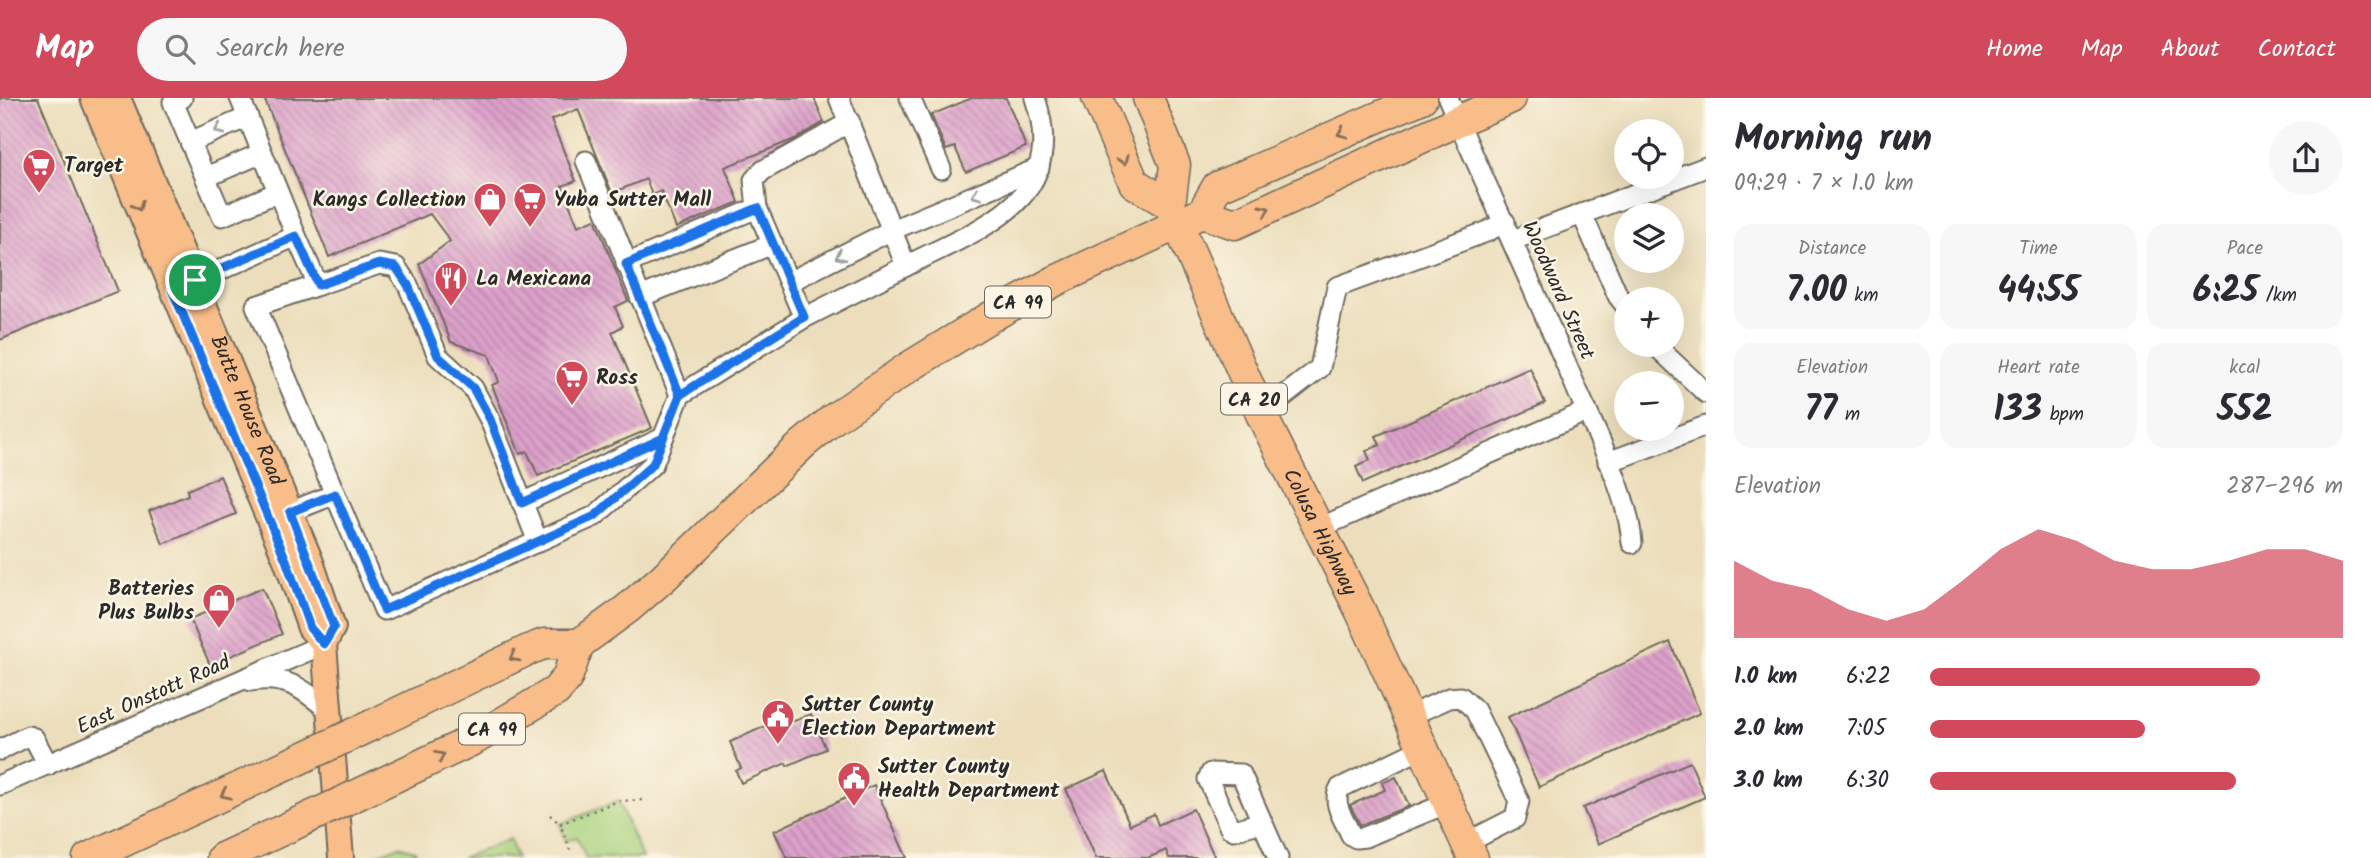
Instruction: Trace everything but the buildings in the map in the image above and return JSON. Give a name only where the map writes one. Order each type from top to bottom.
[{"type":"highway","points":[[1097,98],[1134,183],[1183,214],[1235,224],[1453,109],[1511,98]]},
{"type":"highway","points":[[1147,98],[1175,165],[1183,214]]},
{"type":"highway","points":[[1183,214],[1217,187],[1422,98]]},
{"type":"highway","name":"Colusa Highway","points":[[1183,214],[1261,414],[1320,528],[1470,851]]},
{"type":"highway","name":"CA 99","points":[[222,858],[475,739],[556,691],[567,678],[579,644],[627,610],[803,444],[867,395],[947,342],[1055,281],[1183,214]]},
{"type":"highway","name":"CA 99","points":[[88,858],[536,647],[562,643],[579,644]]},
{"type":"main road","name":"Butte House Road","points":[[93,98],[286,560],[310,628],[324,644],[341,858]]},
{"type":"main road","name":"Butte House Road","points":[[118,98],[290,512],[334,627],[324,644]]},
{"type":"street","points":[[182,98],[173,102],[222,216],[278,192]]},
{"type":"street","points":[[240,98],[318,285]]},
{"type":"street","points":[[839,98],[906,266]]},
{"type":"street","points":[[910,98],[941,169]]},
{"type":"street","points":[[538,542],[490,419],[473,388],[438,356],[408,285],[396,267],[379,264],[256,306],[384,610],[538,542],[595,516],[653,464],[680,395],[804,317],[1000,218],[1028,192],[1039,168],[1043,137],[1035,98]]},
{"type":"street","name":"Woodward Street","points":[[1453,109],[1587,411],[1631,525],[1632,542]]},
{"type":"street","points":[[191,142],[248,117]]},
{"type":"street","points":[[804,317],[758,208],[754,180],[757,174],[850,122]]},
{"type":"street","points":[[206,177],[262,153]]},
{"type":"street","points":[[586,161],[680,395]]},
{"type":"street","points":[[1513,240],[1706,167]]},
{"type":"street","points":[[789,282],[892,230],[1039,168]]},
{"type":"street","points":[[626,264],[758,208]]},
{"type":"street","points":[[1582,214],[1614,287]]},
{"type":"street","points":[[1261,414],[1321,368],[1337,287],[1486,232],[1504,222]]},
{"type":"street","points":[[173,291],[296,236]]},
{"type":"street","points":[[640,297],[773,244]]},
{"type":"street","points":[[1668,357],[1706,393]]},
{"type":"street","points":[[1320,528],[1587,411]]},
{"type":"street","points":[[1608,462],[1706,426]]},
{"type":"street","points":[[522,503],[663,438]]},
{"type":"street","points":[[290,512],[335,494]]},
{"type":"street","name":"East Onstott Road","points":[[0,785],[324,644]]},
{"type":"street","points":[[233,684],[266,678],[282,681],[300,687],[331,712]]},
{"type":"street","points":[[1409,716],[1449,698],[1461,697],[1475,710],[1519,801],[1515,818],[1470,851]]},
{"type":"street","points":[[0,750],[28,736],[34,738],[48,765]]},
{"type":"street","points":[[1423,748],[1340,788],[1336,794],[1336,802],[1351,835],[1356,838],[1365,837],[1448,803]]},
{"type":"street","points":[[1262,822],[1278,858]]},
{"type":"path","points":[[560,824],[618,801],[643,800]]},
{"type":"path","points":[[550,815],[560,824],[570,850]]},
{"type":"green space","points":[[618,801],[642,858],[586,858],[577,837],[566,841],[560,824]]},
{"type":"green space","points":[[510,839],[516,858],[462,858]]},
{"type":"green space","points":[[399,846],[415,851],[418,858],[370,858]]},
{"type":"place","name":"Target","points":[[39,195]]},
{"type":"place","name":"Kangs Collection","points":[[490,229]]},
{"type":"place","name":"Yuba Sutter Mall","points":[[530,229]]},
{"type":"place","name":"La Mexicana","points":[[451,308]]},
{"type":"place","name":"Ross","points":[[572,407]]},
{"type":"place","name":"Batteries Plus Bulbs","points":[[219,630]]},
{"type":"place","name":"Sutter County Election Department","points":[[778,746]]},
{"type":"place","name":"Sutter County Health Department","points":[[854,808]]},
{"type":"route","points":[[195,280],[173,291],[286,560],[310,628],[324,644],[334,627],[290,512],[335,494],[384,610],[595,516],[653,464],[680,395],[804,317],[758,208],[626,264],[680,395],[663,438],[522,503],[490,419],[473,388],[438,356],[408,285],[396,267],[379,264],[318,285],[296,236],[195,280]]}]
